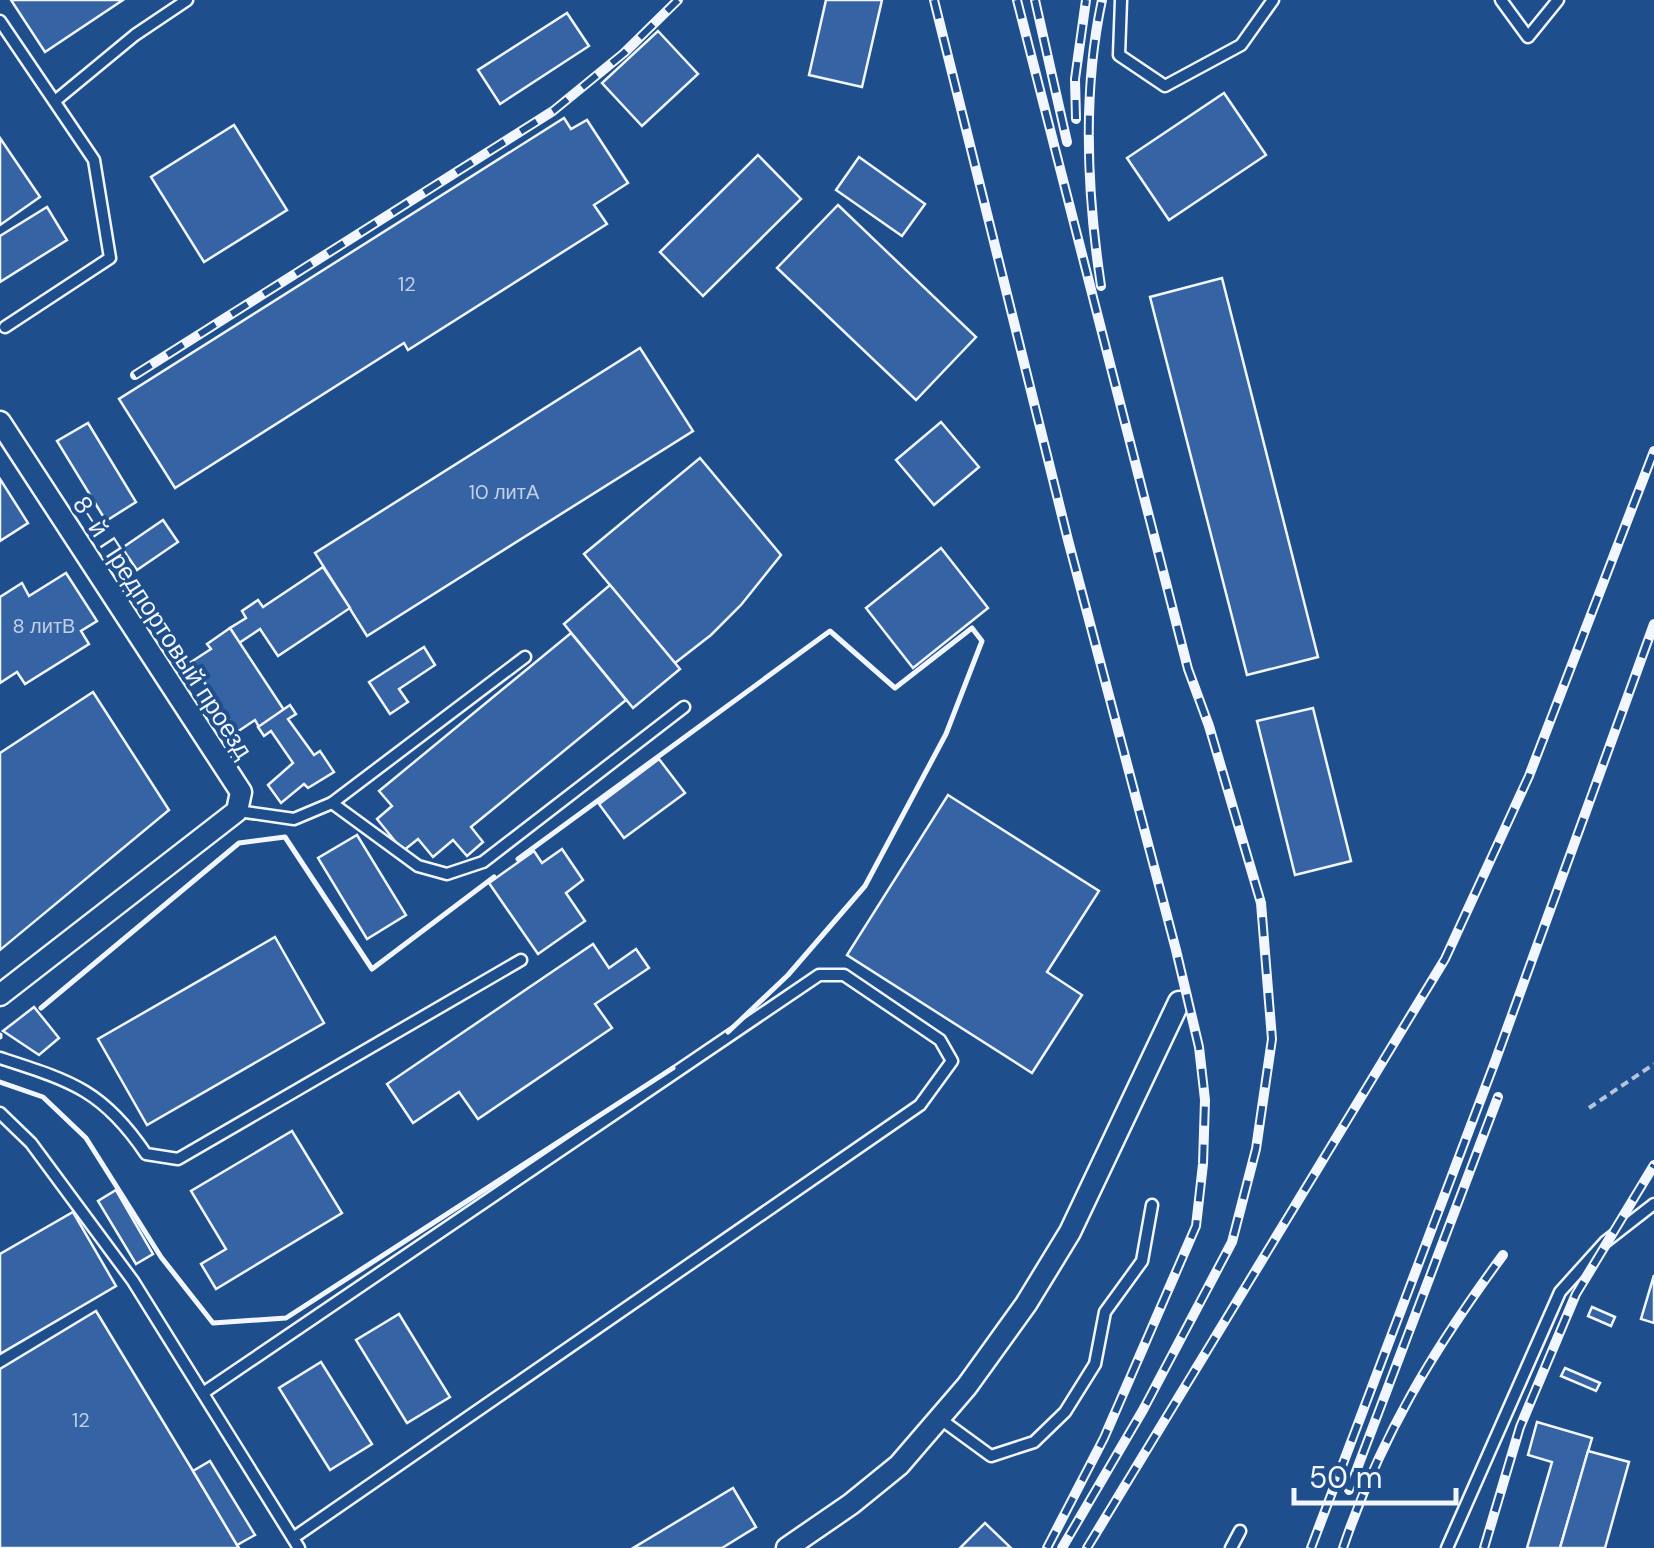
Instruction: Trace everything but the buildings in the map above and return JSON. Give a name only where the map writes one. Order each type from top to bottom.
[{"type":"street","name":"8-й Предпортовый проезд","points":[[0,422],[241,792],[237,811]]},
{"type":"street","points":[[0,995],[237,811]]},
{"type":"street","points":[[788,1548],[898,1465],[967,1386],[1026,1304],[1070,1232],[1179,1002]]},
{"type":"lane","points":[[54,101],[135,35],[187,0]]},
{"type":"lane","points":[[1121,0],[1119,55],[1164,86],[1241,45],[1273,0]]},
{"type":"lane","points":[[1501,0],[1528,37],[1558,0]]},
{"type":"lane","points":[[0,21],[94,160],[110,258],[4,327]]},
{"type":"lane","points":[[237,811],[294,819],[332,804],[525,658]]},
{"type":"lane","points":[[332,804],[418,866],[447,874],[483,862],[684,707]]},
{"type":"lane","points":[[0,1058],[86,1088],[126,1123],[146,1154],[178,1158],[521,960]]},
{"type":"lane","points":[[0,1113],[31,1143],[133,1281],[296,1543],[920,1104],[952,1061],[940,1040],[844,975],[818,975],[203,1393]]},
{"type":"lane","points":[[1447,1548],[1560,1292],[1605,1242],[1654,1204]]},
{"type":"lane","points":[[939,1418],[991,1456],[1034,1442],[1065,1412],[1095,1364],[1106,1312],[1142,1261],[1152,1205]]},
{"type":"lane","points":[[1231,1548],[1240,1531]]},
{"type":"path","points":[[1589,1108],[1654,1064]]},
{"type":"railway","points":[[135,375],[553,111],[624,53],[678,0]]},
{"type":"railway","points":[[934,0],[1068,540],[1176,950],[1199,1047],[1205,1100],[1196,1226],[1104,1438],[1047,1548]]},
{"type":"railway","points":[[1017,0],[1188,669],[1209,726],[1261,903],[1272,1039],[1256,1149],[1232,1242],[1143,1410],[1062,1548]]},
{"type":"railway","points":[[1035,0],[1067,142]]},
{"type":"railway","points":[[1076,119],[1075,79],[1086,0]]},
{"type":"railway","points":[[1101,286],[1092,215],[1089,107],[1102,0]]},
{"type":"railway","points":[[1087,1548],[1445,959],[1529,776],[1654,451]]},
{"type":"railway","points":[[1311,1548],[1496,1059],[1654,624]]},
{"type":"railway","points":[[1349,1490],[1498,1097]]},
{"type":"railway","points":[[1484,1548],[1520,1427],[1576,1294],[1654,1165]]},
{"type":"railway","points":[[1343,1548],[1374,1468],[1411,1395],[1503,1255]]},
{"type":"wall","points":[[518,859],[830,631],[895,688],[972,628],[982,641],[946,734],[865,886],[788,975],[728,1032]]},
{"type":"wall","points":[[41,1008],[239,843],[285,837],[372,969],[494,877]]},
{"type":"wall","points":[[0,1082],[43,1097],[86,1138],[161,1257],[213,1323],[286,1318],[673,1068]]}]
